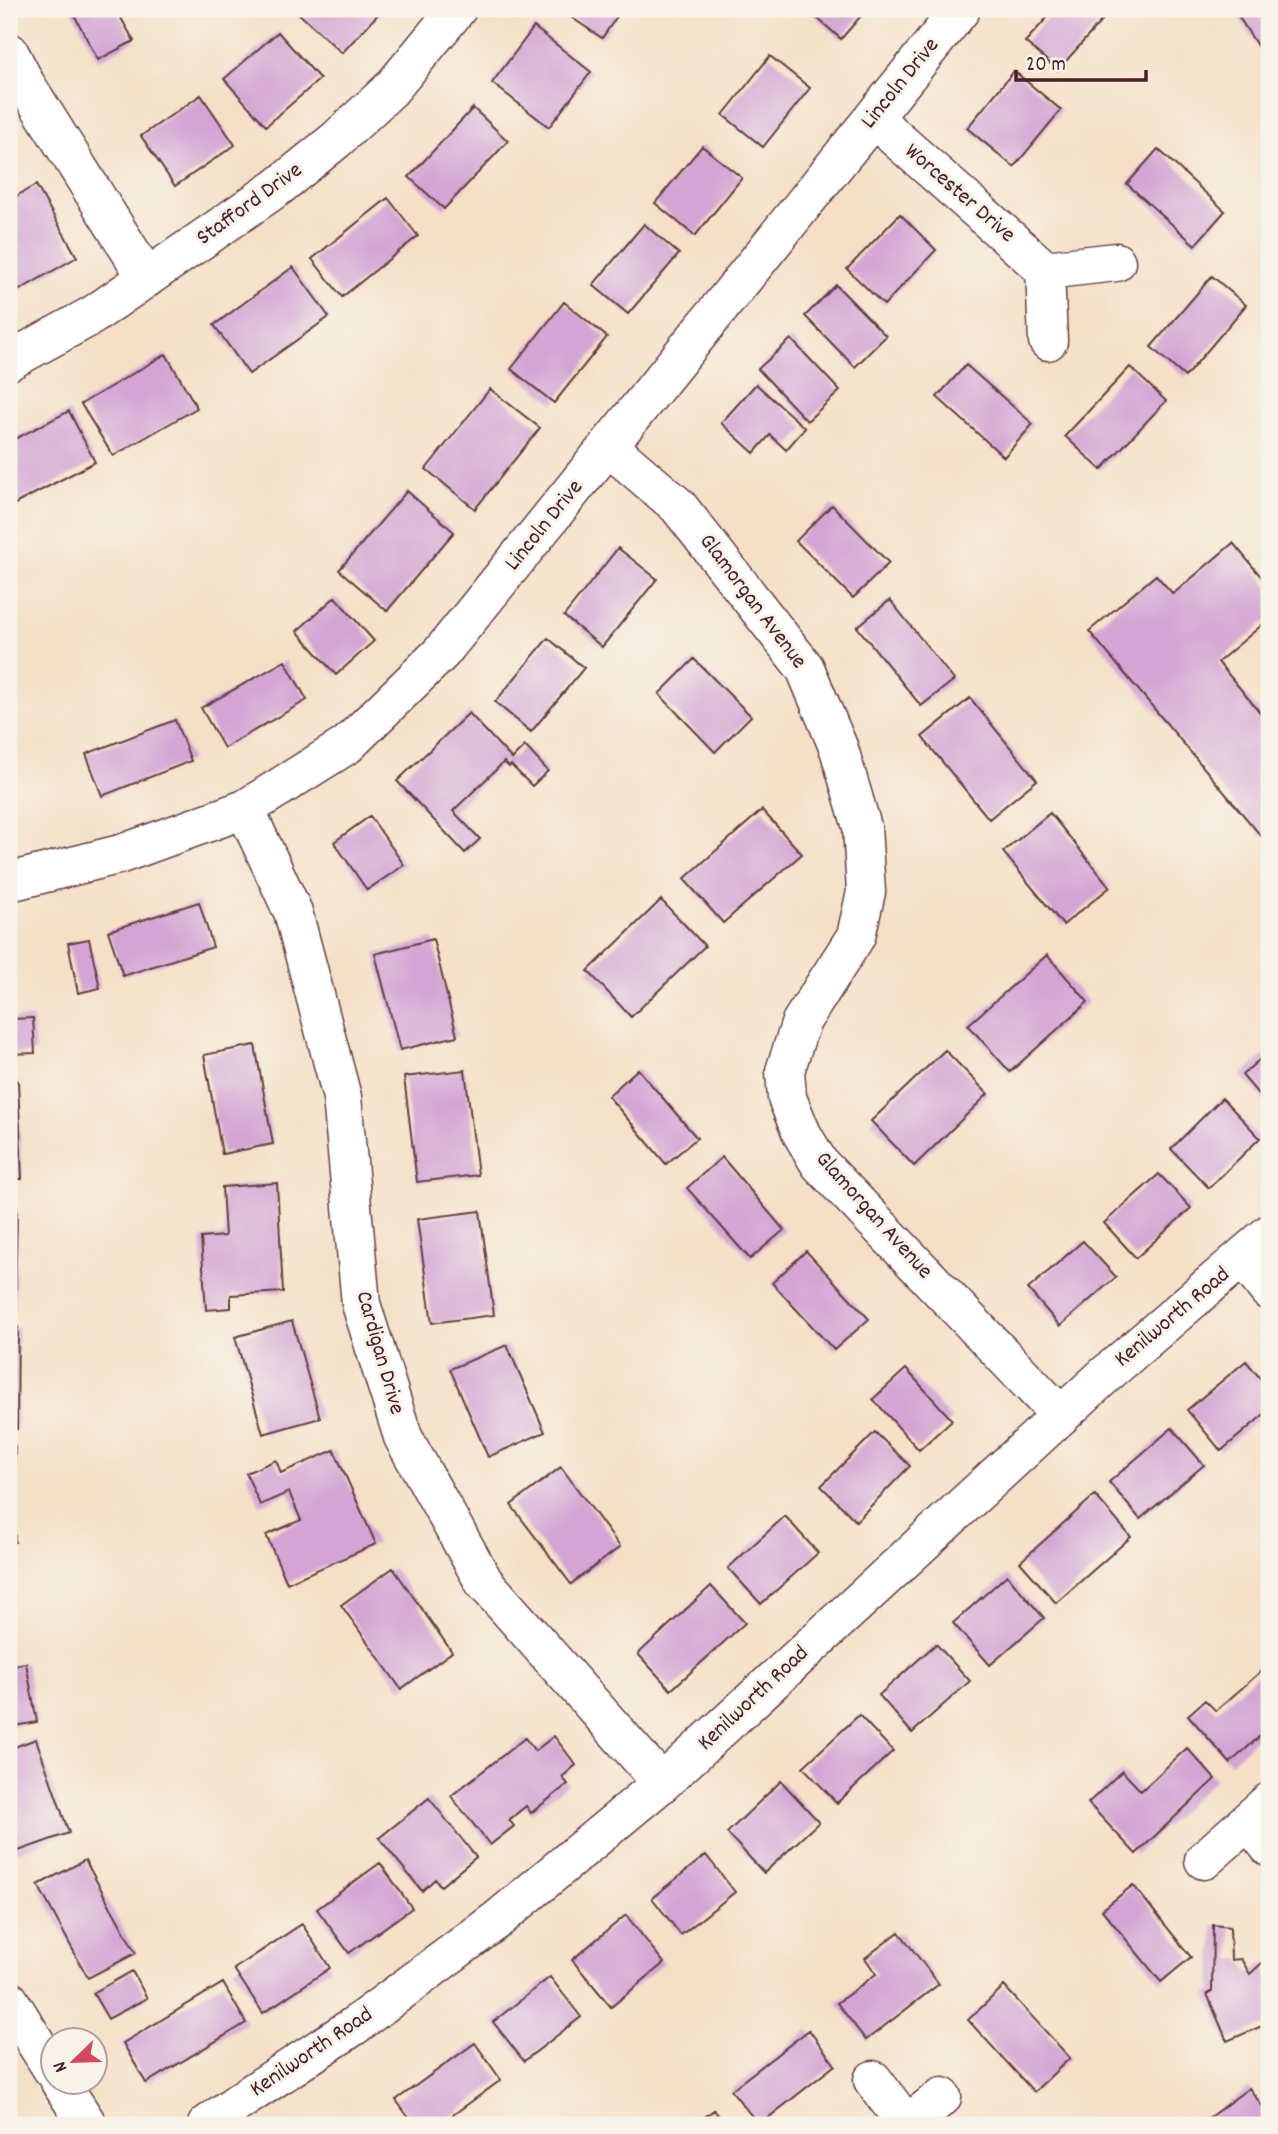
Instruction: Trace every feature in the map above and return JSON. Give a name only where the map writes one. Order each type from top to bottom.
[{"type":"street","name":"Stafford Drive","points":[[9,361],[93,314],[278,187],[336,140],[391,89],[457,9]]},
{"type":"street","name":"Lincoln Drive","points":[[9,882],[121,854],[245,809],[347,745],[441,653],[961,9]]},
{"type":"street","points":[[9,52],[24,83],[147,278]]},
{"type":"street","name":"Worcester Drive","points":[[873,118],[1045,270]]},
{"type":"street","points":[[1048,341],[1045,270],[1116,262]]},
{"type":"street","name":"Glamorgan Avenue","points":[[609,447],[678,506],[805,668],[839,749],[862,827],[866,892],[856,936],[801,1022],[785,1071],[787,1098],[802,1134],[819,1163],[1061,1416]]},
{"type":"street","name":"Cardigan Drive","points":[[245,809],[293,912],[342,1097],[361,1304],[403,1437],[484,1582],[662,1783]]},
{"type":"street","points":[[1256,1246],[1269,1292]]},
{"type":"street","name":"Kenilworth Road","points":[[207,2125],[354,2026],[497,1920],[662,1783],[1061,1416],[1256,1246]]},
{"type":"street","points":[[1203,1860],[1262,1824]]},
{"type":"street","points":[[9,2000],[38,2047]]},
{"type":"street","points":[[873,2080],[906,2125],[942,2097]]},
{"type":"street","points":[[70,2096],[88,2125]]},
{"type":"building","points":[[71,9],[116,9],[134,41],[98,60]]},
{"type":"building","points":[[383,9],[342,53],[296,11]]},
{"type":"building","points":[[559,9],[622,9],[602,38]]},
{"type":"building","points":[[807,9],[867,9],[841,39]]},
{"type":"building","points":[[1055,9],[1112,9],[1058,70],[1025,42]]},
{"type":"building","points":[[1269,9],[1269,64],[1235,11]]},
{"type":"building","points":[[534,27],[591,72],[549,127],[492,83]]},
{"type":"building","points":[[278,32],[320,79],[266,126],[224,79]]},
{"type":"building","points":[[770,56],[810,88],[763,147],[723,115]]},
{"type":"building","points":[[1014,71],[1061,110],[1014,167],[967,128]]},
{"type":"building","points":[[201,95],[235,145],[175,186],[141,136]]},
{"type":"building","points":[[473,108],[508,141],[444,209],[409,177]]},
{"type":"building","points":[[702,146],[742,178],[695,236],[655,203]]},
{"type":"building","points":[[1158,149],[1225,211],[1195,245],[1127,184]]},
{"type":"building","points":[[36,185],[77,257],[9,296],[9,200]]},
{"type":"building","points":[[388,198],[418,236],[342,297],[312,259]]},
{"type":"building","points":[[900,214],[936,250],[884,305],[847,269]]},
{"type":"building","points":[[644,224],[679,254],[628,314],[593,285]]},
{"type":"building","points":[[293,267],[329,317],[249,374],[214,325]]},
{"type":"building","points":[[1212,276],[1246,305],[1185,377],[1151,347]]},
{"type":"building","points":[[836,285],[886,336],[855,367],[805,316]]},
{"type":"building","points":[[564,302],[607,337],[554,403],[511,369]]},
{"type":"building","points":[[791,339],[840,391],[807,421],[758,369]]},
{"type":"building","points":[[166,354],[197,408],[113,456],[81,404]]},
{"type":"building","points":[[966,365],[1033,424],[1004,457],[937,397]]},
{"type":"building","points":[[1130,367],[1166,401],[1101,470],[1065,436]]},
{"type":"building","points":[[756,384],[805,428],[786,450],[770,435],[754,453],[721,423]]},
{"type":"building","points":[[490,389],[540,428],[475,509],[426,469]]},
{"type":"building","points":[[69,411],[95,462],[9,507],[9,442]]},
{"type":"building","points":[[407,491],[454,532],[387,611],[339,570]]},
{"type":"building","points":[[832,505],[889,563],[853,598],[796,541]]},
{"type":"building","points":[[1233,543],[1269,586],[1269,619],[1218,662],[1269,723],[1269,828],[1261,836],[1089,631],[1156,575],[1173,594]]},
{"type":"building","points":[[618,548],[657,579],[602,647],[564,616]]},
{"type":"building","points":[[335,597],[374,641],[336,675],[297,631]]},
{"type":"building","points":[[890,600],[954,680],[921,706],[857,627]]},
{"type":"building","points":[[548,638],[584,668],[531,732],[495,702]]},
{"type":"building","points":[[694,659],[751,716],[715,752],[659,694]]},
{"type":"building","points":[[285,661],[307,700],[224,748],[201,708]]},
{"type":"building","points":[[970,698],[1037,780],[989,819],[922,737]]},
{"type":"building","points":[[469,713],[512,759],[525,746],[548,771],[532,786],[511,765],[509,767],[504,762],[453,811],[480,839],[465,853],[397,781]]},
{"type":"building","points":[[175,720],[191,761],[102,796],[86,754]]},
{"type":"building","points":[[762,810],[802,854],[723,923],[684,879]]},
{"type":"building","points":[[1050,813],[1110,887],[1063,925],[1003,852]]},
{"type":"building","points":[[370,816],[404,865],[367,890],[334,842]]},
{"type":"building","points":[[661,900],[705,946],[631,1017],[588,971]]},
{"type":"building","points":[[199,902],[213,947],[123,976],[108,931]]},
{"type":"building","points":[[89,939],[100,988],[78,993],[68,943]]},
{"type":"building","points":[[433,939],[457,1036],[400,1050],[375,954]]},
{"type":"building","points":[[1047,955],[1088,1002],[1010,1072],[968,1025]]},
{"type":"building","points":[[11,980],[12,1019],[33,1018],[35,1053],[9,1054]]},
{"type":"building","points":[[255,1045],[273,1144],[222,1154],[204,1055]]},
{"type":"building","points":[[945,1050],[988,1094],[914,1166],[871,1121]]},
{"type":"building","points":[[1269,1051],[1269,1107],[1242,1075]]},
{"type":"building","points":[[638,1069],[697,1138],[666,1164],[608,1096]]},
{"type":"building","points":[[465,1070],[478,1175],[417,1182],[404,1077]]},
{"type":"building","points":[[18,1081],[22,1179],[9,1179],[9,1082]]},
{"type":"building","points":[[1222,1098],[1260,1138],[1209,1188],[1171,1149]]},
{"type":"building","points":[[722,1157],[784,1230],[750,1259],[687,1188]]},
{"type":"building","points":[[1159,1174],[1191,1208],[1136,1258],[1104,1223]]},
{"type":"building","points":[[277,1183],[283,1292],[231,1295],[231,1308],[206,1310],[201,1238],[225,1236],[222,1187]]},
{"type":"building","points":[[9,1207],[17,1207],[15,1308],[9,1308]]},
{"type":"building","points":[[480,1211],[494,1315],[432,1323],[417,1219]]},
{"type":"building","points":[[1083,1241],[1116,1277],[1060,1326],[1028,1289]]},
{"type":"building","points":[[806,1251],[869,1319],[834,1350],[772,1283]]},
{"type":"building","points":[[292,1321],[320,1418],[263,1434],[235,1337]]},
{"type":"building","points":[[9,1327],[18,1327],[17,1429],[9,1429]]},
{"type":"building","points":[[507,1345],[545,1432],[488,1457],[450,1369]]},
{"type":"building","points":[[1246,1361],[1269,1389],[1269,1410],[1221,1451],[1187,1410]]},
{"type":"building","points":[[906,1369],[952,1420],[919,1450],[873,1399]]},
{"type":"building","points":[[1172,1428],[1204,1465],[1140,1519],[1109,1482]]},
{"type":"building","points":[[875,1432],[910,1466],[856,1521],[821,1486]]},
{"type":"building","points":[[9,1446],[15,1446],[15,1542],[9,1542]]},
{"type":"building","points":[[334,1450],[376,1544],[287,1583],[266,1535],[301,1520],[289,1492],[260,1505],[246,1473],[276,1460],[281,1473]]},
{"type":"building","points":[[561,1467],[620,1547],[571,1584],[511,1505]]},
{"type":"building","points":[[1095,1495],[1131,1537],[1056,1603],[1020,1562]]},
{"type":"building","points":[[785,1516],[818,1553],[761,1604],[728,1568]]},
{"type":"building","points":[[393,1568],[452,1652],[401,1689],[341,1605]]},
{"type":"building","points":[[1007,1575],[1044,1618],[990,1665],[953,1623]]},
{"type":"building","points":[[711,1586],[745,1623],[671,1690],[638,1654]]},
{"type":"building","points":[[936,1644],[970,1681],[912,1733],[879,1695]]},
{"type":"building","points":[[26,1663],[37,1722],[9,1727],[9,1666]]},
{"type":"building","points":[[1267,1666],[1269,1728],[1230,1763],[1188,1715],[1205,1700],[1216,1711]]},
{"type":"building","points":[[859,1715],[893,1751],[837,1803],[803,1767]]},
{"type":"building","points":[[554,1736],[576,1765],[562,1777],[568,1784],[531,1813],[526,1806],[509,1820],[514,1826],[490,1845],[451,1796],[525,1738],[535,1751]]},
{"type":"building","points":[[36,1739],[69,1833],[10,1854],[9,1749]]},
{"type":"building","points":[[1187,1748],[1215,1779],[1136,1854],[1088,1803],[1122,1771],[1141,1791]]},
{"type":"building","points":[[781,1781],[819,1822],[764,1873],[727,1833]]},
{"type":"building","points":[[429,1798],[476,1857],[441,1886],[435,1879],[422,1891],[379,1838]]},
{"type":"building","points":[[706,1855],[735,1892],[681,1935],[652,1898]]},
{"type":"building","points":[[85,1860],[136,1953],[88,1978],[38,1885]]},
{"type":"building","points":[[380,1863],[412,1908],[349,1953],[317,1909]]},
{"type":"building","points":[[1133,1885],[1191,1957],[1161,1982],[1102,1910]]},
{"type":"building","points":[[626,1915],[664,1963],[611,2007],[572,1960]]},
{"type":"building","points":[[302,1924],[330,1968],[263,2013],[234,1969]]},
{"type":"building","points":[[1213,1925],[1230,1927],[1231,1960],[1241,1959],[1250,1974],[1263,1962],[1269,1977],[1269,2023],[1227,2041],[1207,1994],[1212,1991]]},
{"type":"building","points":[[899,1932],[939,1984],[866,2040],[837,2003],[876,1974],[865,1958]]},
{"type":"building","points":[[132,1971],[147,1998],[108,2019],[93,1993]]},
{"type":"building","points":[[550,1977],[581,2017],[524,2061],[493,2022]]},
{"type":"building","points":[[223,1983],[246,2023],[146,2083],[123,2043]]},
{"type":"building","points":[[1004,1986],[1070,2058],[1034,2092],[968,2020]]},
{"type":"building","points":[[809,2030],[835,2065],[759,2125],[731,2090]]},
{"type":"building","points":[[475,2043],[501,2080],[439,2125],[414,2125],[396,2100]]},
{"type":"building","points":[[1249,2088],[1269,2115],[1269,2125],[1199,2125]]},
{"type":"building","points":[[714,2110],[726,2125],[694,2125]]}]
